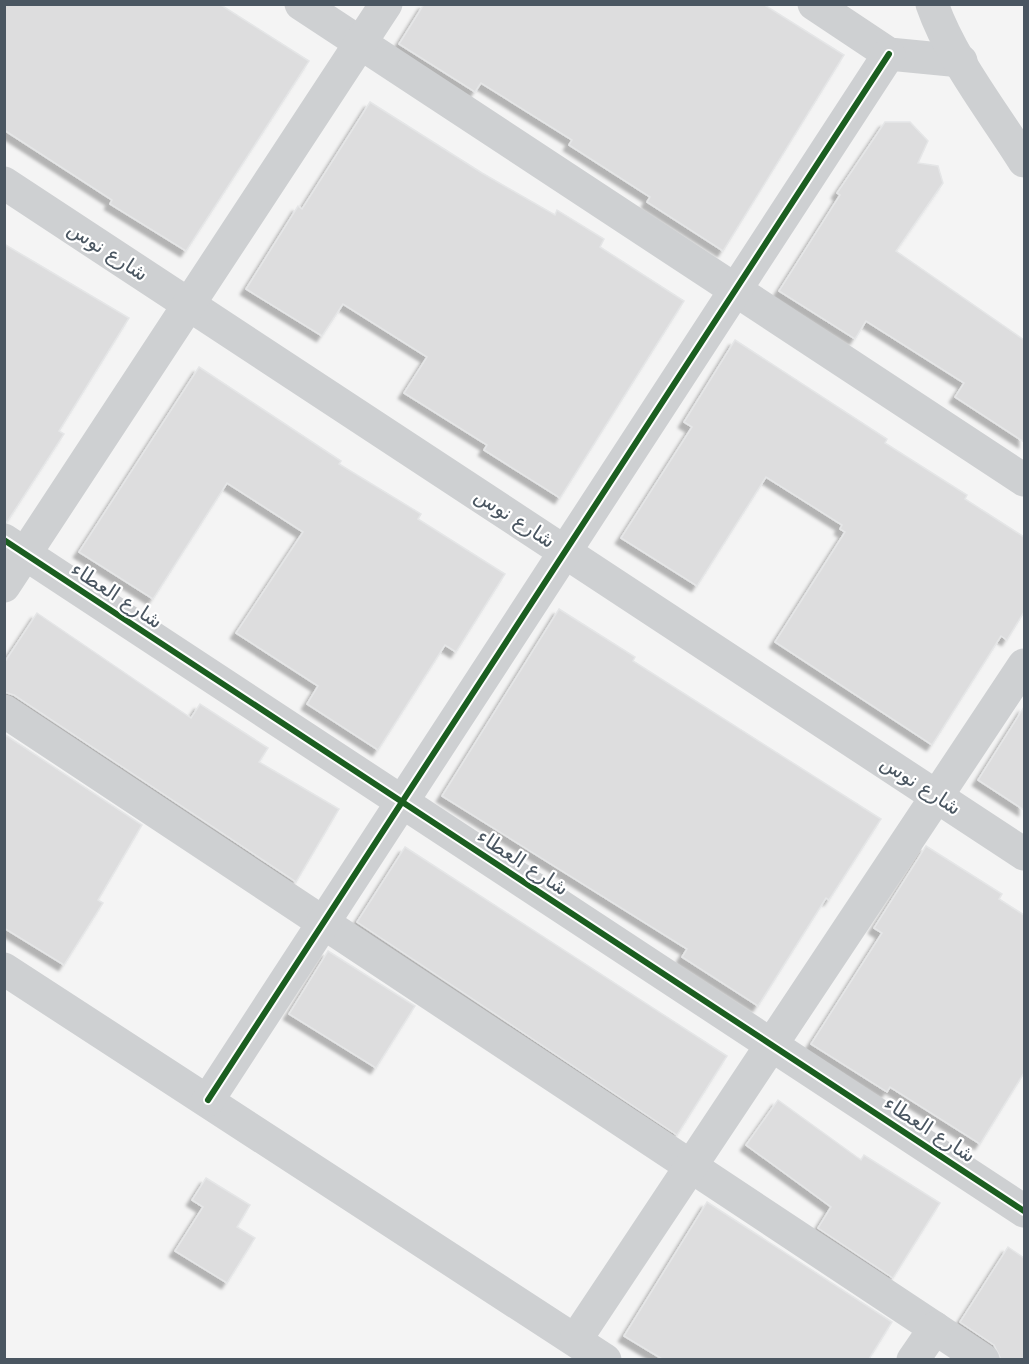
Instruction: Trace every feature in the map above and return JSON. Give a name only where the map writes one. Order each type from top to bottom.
[{"type":"street","points":[[301,4],[1024,480]]},
{"type":"street","points":[[4,586],[15,547],[189,304],[386,4]]},
{"type":"street","points":[[814,4],[889,54],[961,62]]},
{"type":"street","points":[[932,4],[937,20],[961,62],[1024,161]]},
{"type":"street","points":[[208,1100],[889,54]]},
{"type":"street","name":"شارع نوس","points":[[4,183],[1024,854]]},
{"type":"street","name":"شارع العطاء","points":[[15,547],[1024,1211]]},
{"type":"street","points":[[576,1339],[1024,665]]},
{"type":"street","points":[[4,711],[983,1359]]},
{"type":"street","points":[[4,969],[605,1359]]},
{"type":"street","points":[[913,1359],[935,1328]]},
{"type":"building","points":[[4,4],[221,5],[309,61],[186,251],[110,204],[112,200],[4,130]]},
{"type":"building","points":[[424,4],[763,4],[844,55],[723,251],[647,202],[650,197],[569,145],[572,140],[481,83],[475,92],[399,44]]},
{"type":"building","points":[[370,102],[482,173],[555,215],[557,210],[604,239],[600,247],[684,301],[560,498],[484,450],[487,445],[404,393],[427,357],[343,304],[322,336],[246,289],[298,206],[302,209]]},
{"type":"building","points":[[885,122],[910,122],[928,141],[918,163],[938,166],[943,183],[896,251],[1024,340],[1024,442],[955,397],[964,383],[866,321],[855,339],[779,291],[840,195],[837,193]]},
{"type":"building","points":[[4,244],[129,318],[59,431],[64,434],[7,522],[4,521]]},
{"type":"building","points":[[735,340],[887,439],[885,443],[967,495],[965,499],[1024,537],[1024,612],[1007,640],[1001,636],[932,745],[775,642],[845,532],[840,529],[842,525],[766,477],[697,586],[621,538],[692,427],[684,422]]},
{"type":"building","points":[[199,367],[341,461],[339,464],[421,514],[418,519],[505,574],[456,652],[445,645],[378,750],[307,704],[318,686],[236,633],[303,532],[227,483],[153,599],[79,552]]},
{"type":"building","points":[[559,609],[635,657],[633,661],[881,819],[829,900],[826,898],[758,1006],[682,957],[687,949],[442,796]]},
{"type":"building","points":[[37,613],[191,718],[200,704],[268,748],[259,762],[339,809],[296,882],[14,695],[4,692],[4,663]]},
{"type":"building","points":[[1024,707],[1024,810],[978,780]]},
{"type":"building","points":[[4,734],[142,825],[98,900],[103,903],[64,965],[4,928]]},
{"type":"building","points":[[926,846],[1002,894],[999,899],[1024,915],[1024,1073],[980,1144],[890,1087],[887,1092],[811,1044],[882,933],[874,928]]},
{"type":"building","points":[[405,847],[727,1056],[677,1135],[357,922]]},
{"type":"building","points":[[328,951],[415,1006],[376,1068],[289,1014]]},
{"type":"building","points":[[778,1100],[861,1160],[864,1155],[940,1203],[893,1278],[818,1228],[831,1207],[746,1145]]},
{"type":"building","points":[[206,1178],[250,1205],[237,1227],[255,1238],[227,1283],[175,1251],[203,1207],[192,1200]]},
{"type":"building","points":[[707,1202],[892,1322],[869,1359],[662,1359],[624,1336]]},
{"type":"building","points":[[1008,1247],[1024,1258],[1024,1359],[1001,1359],[994,1345],[960,1322]]},
{"type":"cycle path","points":[[208,1100],[889,54]]},
{"type":"cycle path","points":[[4,540],[1024,1211]]}]
